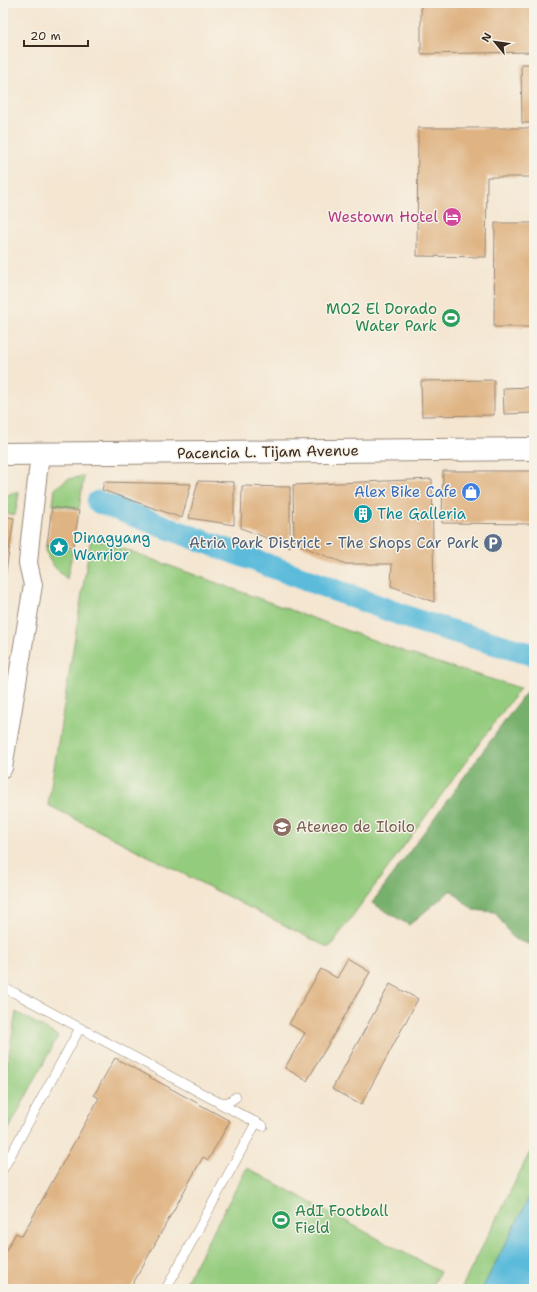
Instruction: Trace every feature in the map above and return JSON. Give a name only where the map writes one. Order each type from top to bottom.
[{"type":"street","name":"Pacencia L. Tijam Avenue","points":[[3,454],[534,449]]},
{"type":"street","points":[[3,768],[33,585],[28,563],[40,454]]},
{"type":"lane","points":[[3,988],[16,993],[216,1102],[260,1124],[166,1289]]},
{"type":"lane","points":[[3,1169],[80,1028]]},
{"type":"lane","points":[[216,1102],[227,1103],[236,1097]]},
{"type":"green space","points":[[84,476],[79,509],[53,505],[55,488],[68,479]]},
{"type":"green space","points":[[12,493],[19,493],[15,515],[3,513],[3,497]]},
{"type":"green space","points":[[91,537],[422,658],[520,688],[329,948],[48,805]]},
{"type":"green space","points":[[46,545],[73,550],[67,579],[50,560],[47,555]]},
{"type":"green space","points":[[532,684],[534,685],[534,946],[514,939],[495,912],[473,910],[451,890],[409,925],[372,903]]},
{"type":"green space","points":[[16,1012],[58,1036],[3,1140],[3,1091]]},
{"type":"green space","points":[[534,1147],[534,1289],[461,1289],[529,1154]]},
{"type":"green space","name":"AdI Football Field","points":[[247,1168],[440,1272],[431,1289],[182,1289]]},
{"type":"water","points":[[534,1188],[534,1289],[482,1289]]},
{"type":"building","points":[[421,3],[534,3],[534,52],[421,54]]},
{"type":"building","points":[[521,64],[534,64],[534,123],[522,123]]},
{"type":"building","name":"Westown Hotel","points":[[418,128],[534,128],[534,177],[487,177],[486,257],[417,256]]},
{"type":"building","points":[[495,223],[534,223],[534,327],[494,327]]},
{"type":"building","points":[[494,380],[494,415],[422,416],[421,381]]},
{"type":"building","points":[[534,387],[534,413],[504,414],[503,388]]},
{"type":"building","points":[[443,471],[534,471],[534,524],[442,523]]},
{"type":"building","name":"The Galleria","points":[[432,479],[434,602],[391,586],[392,564],[346,564],[294,543],[293,485]]},
{"type":"building","points":[[198,481],[234,482],[234,525],[189,518]]},
{"type":"building","points":[[104,482],[191,484],[182,518],[102,490]]},
{"type":"building","points":[[242,486],[290,487],[290,547],[241,528]]},
{"type":"building","points":[[52,507],[79,511],[73,547],[47,544]]},
{"type":"building","points":[[3,516],[14,518],[4,585],[3,584]]},
{"type":"building","points":[[348,959],[370,972],[307,1081],[285,1068],[305,1033],[289,1024],[321,969],[337,978]]},
{"type":"building","points":[[390,984],[418,999],[361,1105],[332,1089]]},
{"type":"building","points":[[115,1058],[230,1121],[208,1160],[203,1157],[130,1289],[3,1289],[3,1256],[16,1233],[22,1236],[99,1098],[94,1095]]},
{"type":"waterway","points":[[98,502],[418,621],[534,655]]},
{"type":"place","name":"Westown Hotel","points":[[452,217]]},
{"type":"place","name":"MO2 El Dorado Water Park","points":[[451,318]]},
{"type":"place","name":"Alex Bike Cafe","points":[[471,492]]},
{"type":"place","name":"The Galleria","points":[[363,514]]},
{"type":"place","name":"Atria Park District - The Shops Car Park","points":[[493,543]]},
{"type":"place","name":"Dinagyang Warrior","points":[[59,547]]},
{"type":"place","name":"Ateneo de Iloilo","points":[[282,827]]},
{"type":"place","name":"AdI Football Field","points":[[281,1220]]}]
